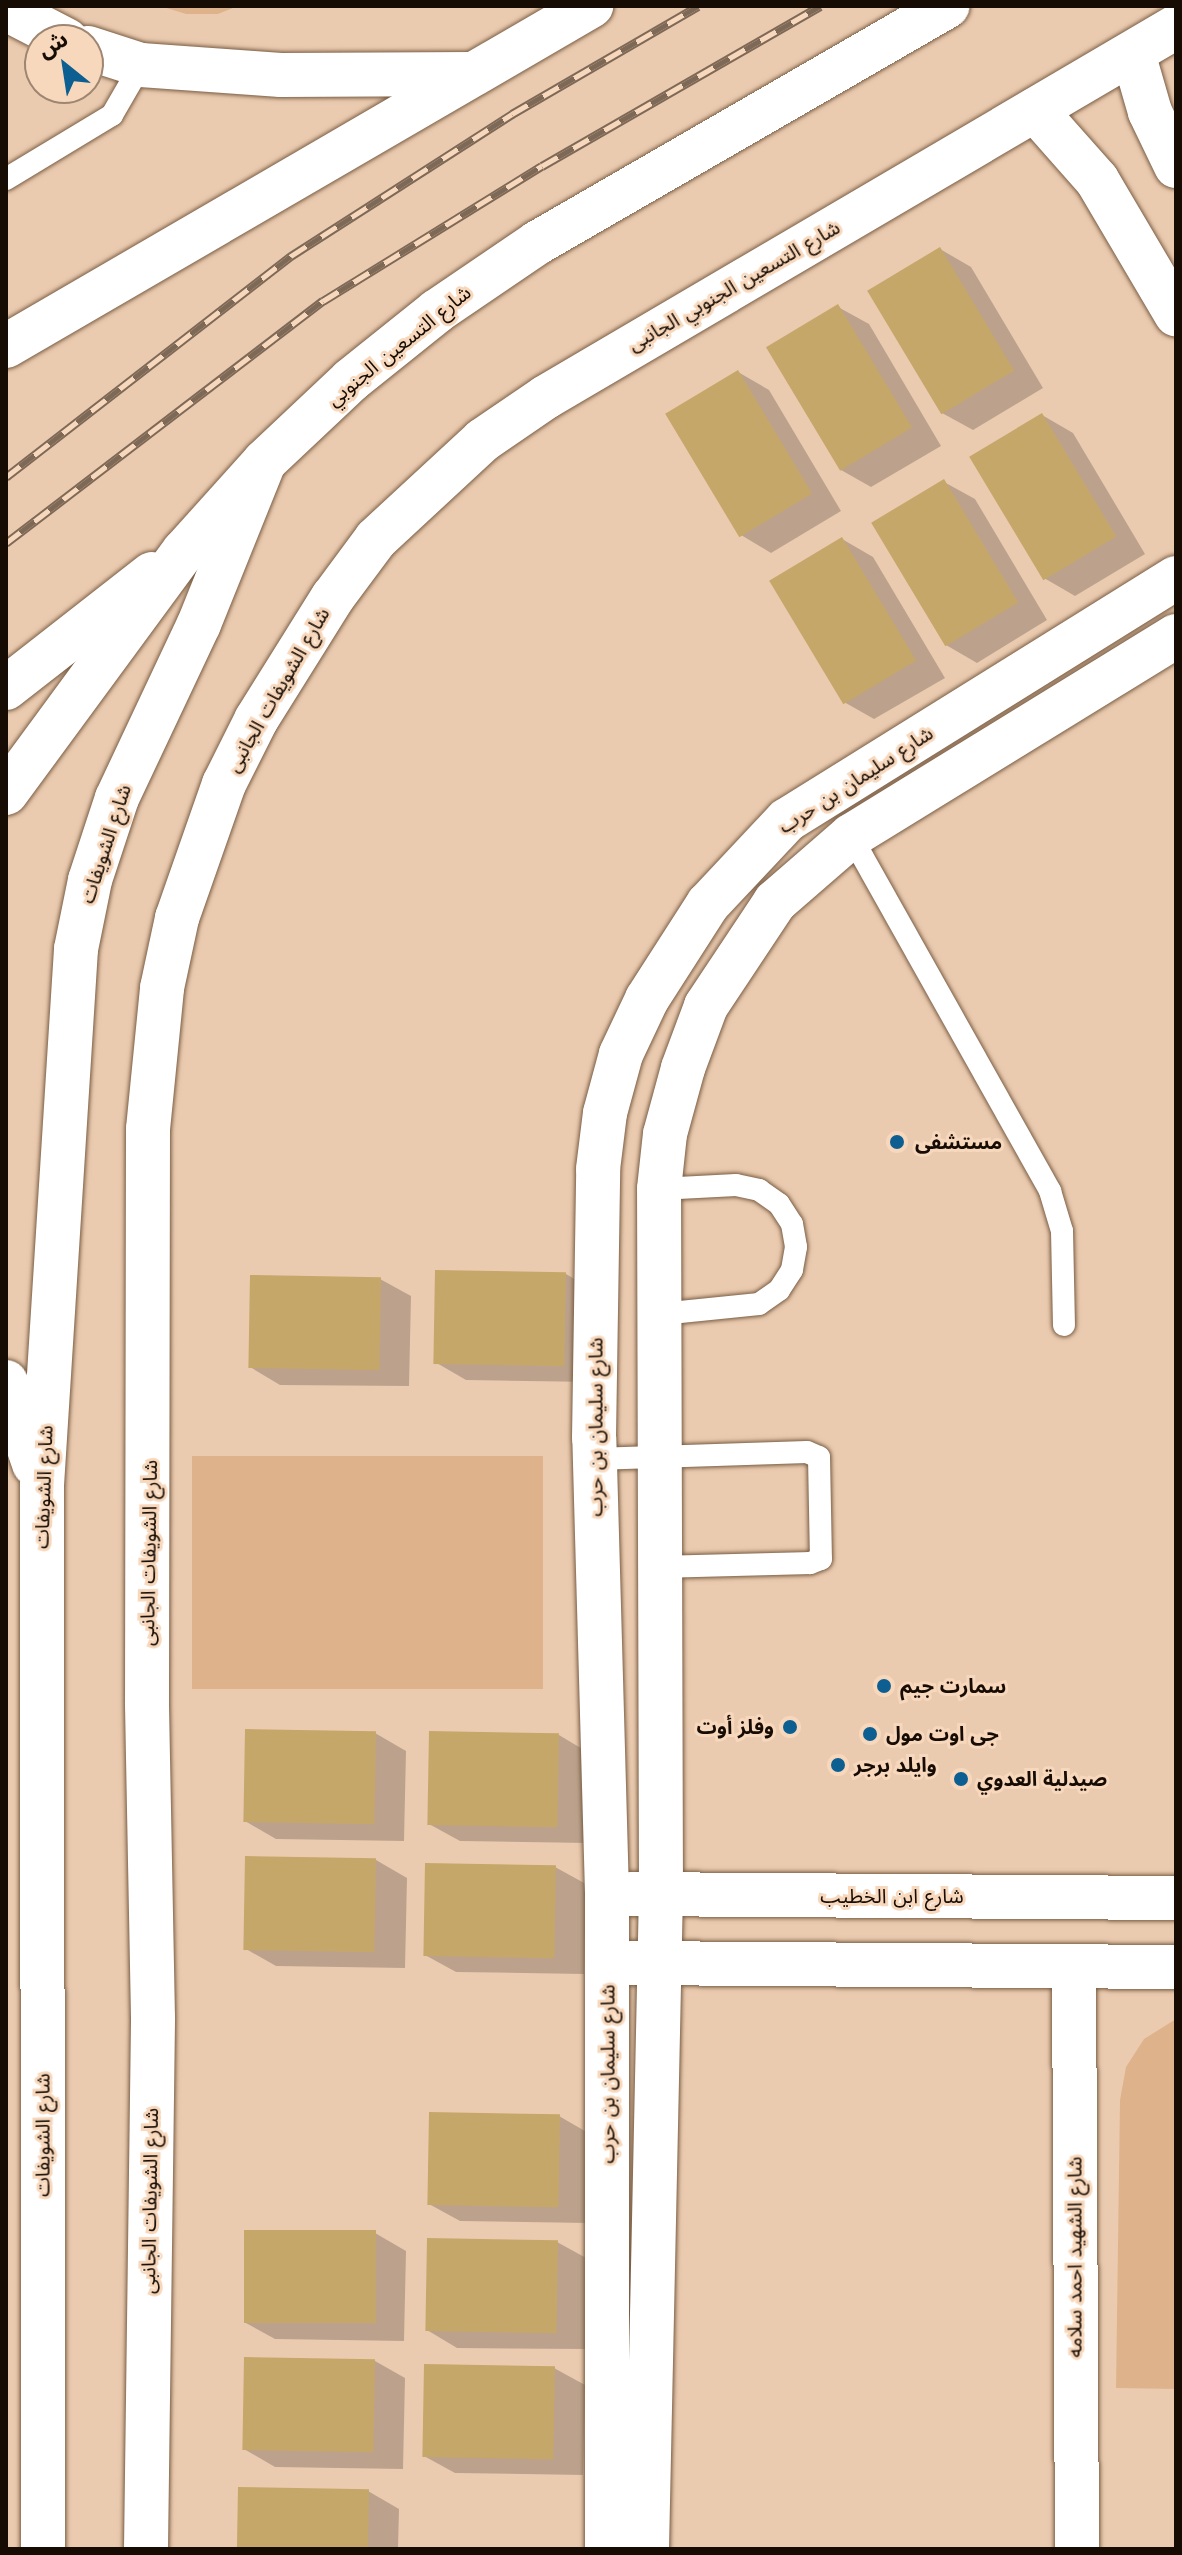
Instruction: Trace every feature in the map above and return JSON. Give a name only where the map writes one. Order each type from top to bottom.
[{"type":"main road","name":"شارع التسعين الجنوبي","points":[[6,793],[184,551],[264,462],[376,360],[525,251],[948,6]]},
{"type":"main road","points":[[6,346],[583,8]]},
{"type":"main road","points":[[6,9],[35,24]]},
{"type":"main road","name":"شارع التسعين الجنوبي الجانبى","points":[[333,597],[376,539],[427,487],[508,423],[1176,27]]},
{"type":"main road","points":[[104,53],[141,65],[281,75],[473,74]]},
{"type":"main road","points":[[1133,53],[1150,112],[1176,166]]},
{"type":"main road","points":[[1035,110],[1097,180],[1176,314]]},
{"type":"main road","name":"شارع الشويفات","points":[[43,2549],[42,1485],[76,949],[90,880],[117,798],[199,624],[264,462]]},
{"type":"main road","points":[[6,688],[184,551]]},
{"type":"main road","name":"شارع سليمان بن حرب","points":[[607,2549],[608,1963],[594,1459],[598,1169],[605,1113],[621,1054],[647,999],[708,904],[787,820],[1176,578]]},
{"type":"main road","name":"شارع الشويفات الجانبى","points":[[146,2549],[153,2018],[147,1702],[152,1059],[177,918],[198,850],[256,720],[333,597]]},
{"type":"main road","points":[[647,2549],[661,1894],[659,1189],[665,1134],[706,1006],[775,902],[851,836],[1176,636]]},
{"type":"main road","points":[[6,1382],[42,1485]]},
{"type":"main road","name":"شارع ابن الخطيب","points":[[607,1893],[1176,1898]]},
{"type":"main road","points":[[608,1963],[1176,1967]]},
{"type":"main road","name":"شارع الشهيد احمد سلامه","points":[[1074,1966],[1077,2549]]},
{"type":"lane","points":[[6,179],[112,115],[141,65]]},
{"type":"lane","points":[[851,836],[1050,1191],[1062,1231],[1064,1325]]},
{"type":"lane","points":[[659,1189],[736,1185],[759,1190],[779,1204],[792,1224],[796,1247],[786,1280],[759,1304],[661,1314]]},
{"type":"lane","points":[[594,1459],[814,1453],[822,1464],[821,1559],[810,1563],[659,1567]]},
{"type":"shaded area","points":[[160,6],[238,6],[218,14],[186,14]]},
{"type":"shaded area","points":[[192,1456],[543,1456],[543,1689],[192,1689]]},
{"type":"shaded area","points":[[1176,2019],[1176,2389],[1116,2388],[1120,2100],[1126,2067],[1144,2039]]},
{"type":"building","points":[[940,247],[1014,370],[941,414],[867,291]]},
{"type":"building","points":[[838,304],[912,427],[840,471],[766,347]]},
{"type":"building","points":[[738,370],[812,493],[739,537],[665,414]]},
{"type":"building","points":[[1042,413],[1116,536],[1043,580],[969,457]]},
{"type":"building","points":[[944,479],[1018,602],[945,646],[871,523]]},
{"type":"building","points":[[842,537],[916,660],[843,704],[769,581]]},
{"type":"building","points":[[435,1270],[566,1272],[564,1366],[433,1364]]},
{"type":"building","points":[[250,1275],[381,1277],[379,1370],[248,1368]]},
{"type":"building","points":[[245,1729],[376,1731],[374,1824],[243,1822]]},
{"type":"building","points":[[429,1731],[559,1733],[557,1827],[427,1825]]},
{"type":"building","points":[[245,1856],[376,1858],[374,1952],[243,1950]]},
{"type":"building","points":[[425,1863],[556,1865],[554,1958],[423,1956]]},
{"type":"building","points":[[429,2112],[560,2114],[558,2207],[427,2205]]},
{"type":"building","points":[[244,2230],[376,2230],[376,2323],[244,2323]]},
{"type":"building","points":[[427,2238],[558,2240],[556,2333],[425,2331]]},
{"type":"building","points":[[244,2357],[375,2359],[373,2452],[242,2450]]},
{"type":"building","points":[[424,2364],[555,2366],[553,2459],[422,2457]]},
{"type":"building","points":[[238,2487],[369,2489],[368,2549],[237,2549]]},
{"type":"railway","points":[[6,477],[291,256],[512,114],[698,6]]},
{"type":"railway","points":[[6,543],[323,301],[542,166],[820,6]]},
{"type":"place","name":"مستشفى","points":[[897,1142]]},
{"type":"place","name":"سمارت جيم","points":[[884,1686]]},
{"type":"place","name":"وفلز أوت","points":[[790,1727]]},
{"type":"place","name":"جى اوت مول","points":[[870,1734]]},
{"type":"place","name":"وايلد برجر","points":[[838,1765]]},
{"type":"place","name":"صيدلية العدوي","points":[[961,1779]]}]
